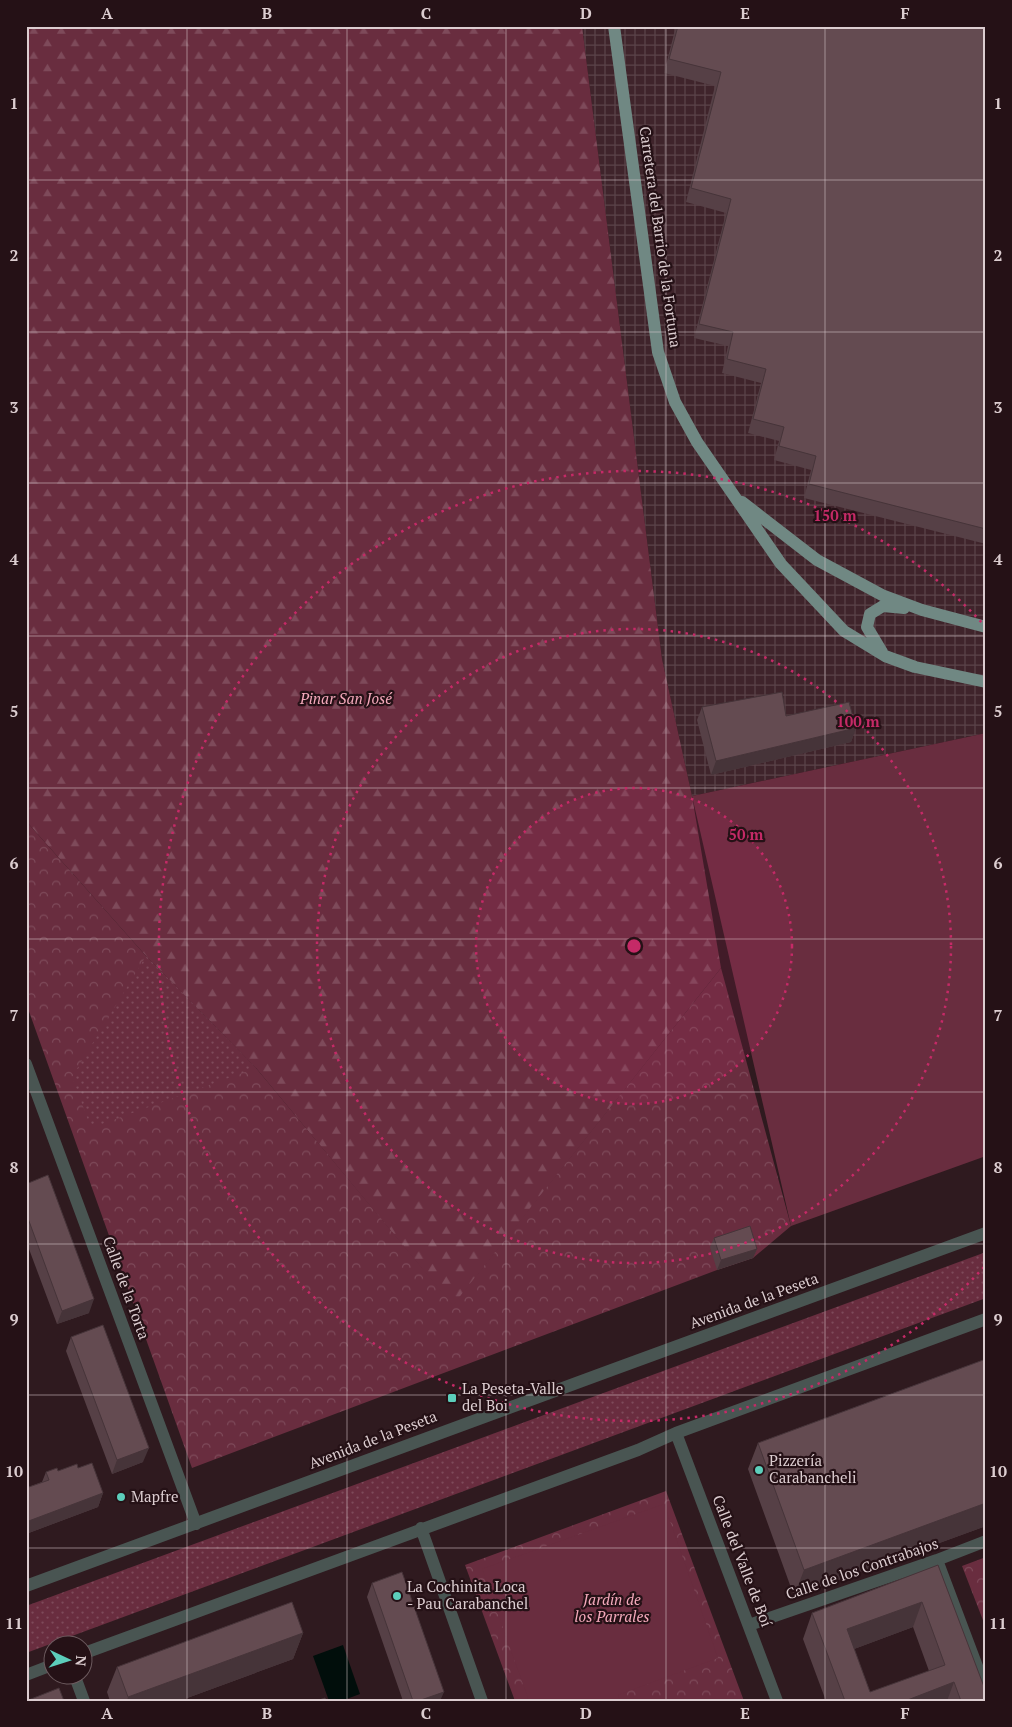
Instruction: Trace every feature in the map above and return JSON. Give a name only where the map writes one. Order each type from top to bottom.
[{"type":"main road","name":"Carretera del Barrio de la Fortuna","points":[[614,26],[658,352],[675,402],[697,442],[732,495],[782,564],[844,631],[885,656],[915,668],[986,682]]},
{"type":"main road","name":"Carretera del Barrio de la Fortuna","points":[[732,495],[817,560],[882,595],[922,610],[986,627]]},
{"type":"main road","name":"Carretera del Barrio de la Fortuna","points":[[885,656],[867,627],[870,614],[883,606],[922,610]]},
{"type":"street","name":"Calle de la Torta","points":[[26,1064],[29,1080],[196,1524]]},
{"type":"street","name":"Avenida de la Peseta","points":[[26,1586],[462,1424],[558,1391],[986,1233]]},
{"type":"street","points":[[92,1650],[421,1528],[638,1450],[676,1433],[986,1319]]},
{"type":"street","name":"Calle del Valle de Boí","points":[[676,1433],[777,1701]]},
{"type":"street","points":[[421,1528],[482,1701]]},
{"type":"street","name":"Calle de los Contrabajos","points":[[749,1625],[986,1542]]},
{"type":"street","points":[[937,1560],[986,1690]]},
{"type":"street","points":[[26,1675],[42,1669]]},
{"type":"street","points":[[78,1684],[84,1701]]},
{"type":"shaded area","points":[[582,26],[986,26],[986,733],[692,796],[662,659]]},
{"type":"shaded area","points":[[343,1645],[360,1694],[341,1701],[329,1701],[313,1656]]},
{"type":"green space","name":"Pinar San José","points":[[26,26],[582,26],[662,659],[692,796],[721,968],[453,1306],[256,1068],[146,956],[26,821]]},
{"type":"green space","points":[[986,733],[986,1156],[791,1226],[692,796]]},
{"type":"green space","points":[[26,821],[146,956],[256,1068],[453,1305],[721,968],[791,1226],[753,1258],[192,1468],[26,1003]]},
{"type":"green space","points":[[146,956],[256,1068],[91,1128],[72,1077]]},
{"type":"green space","points":[[986,1252],[986,1298],[77,1634],[42,1634],[42,1647],[26,1653],[26,1606]]},
{"type":"green space","name":"Jardín de los Parrales","points":[[666,1491],[744,1701],[515,1701],[465,1565]]},
{"type":"green space","name":"Jardín de los Parrales","points":[[664,1504],[718,1658],[618,1695],[620,1701],[529,1701],[482,1569]]},
{"type":"green space","points":[[986,1557],[986,1628],[962,1566]]},
{"type":"building","points":[[678,26],[986,26],[986,529],[809,484],[816,456],[779,446],[784,427],[753,419],[766,369],[727,359],[733,332],[699,324],[731,199],[691,188],[721,72],[669,59]]},
{"type":"building","points":[[782,692],[786,716],[849,702],[856,728],[716,761],[702,707]]},
{"type":"building","points":[[48,1175],[94,1299],[62,1311],[26,1213],[26,1184]]},
{"type":"building","points":[[750,1226],[757,1249],[721,1260],[714,1238]]},
{"type":"building","points":[[103,1325],[149,1448],[117,1460],[71,1337]]},
{"type":"building","points":[[986,1359],[986,1503],[804,1570],[758,1443]]},
{"type":"building","points":[[92,1463],[103,1493],[26,1522],[26,1488],[49,1480],[46,1472],[57,1468],[58,1471],[77,1464],[78,1468]]},
{"type":"building","points":[[938,1565],[986,1692],[986,1701],[961,1701],[954,1682],[905,1701],[845,1701],[812,1613]],"holes":[[[922,1602],[945,1665],[870,1692],[847,1629]]]},
{"type":"building","points":[[402,1572],[444,1692],[418,1701],[413,1701],[372,1583]]},
{"type":"building","points":[[292,1602],[303,1633],[128,1697],[117,1667]]},
{"type":"building","points":[[59,1688],[64,1701],[26,1701]]},
{"type":"place","name":"La Peseta-Valle del Boi","points":[[452,1398]]},
{"type":"place","name":"Pizzería Carabancheli","points":[[759,1470]]},
{"type":"place","name":"Mapfre","points":[[121,1497]]},
{"type":"place","name":"La Cochinita Loca - Pau Carabanchel","points":[[397,1596]]}]
